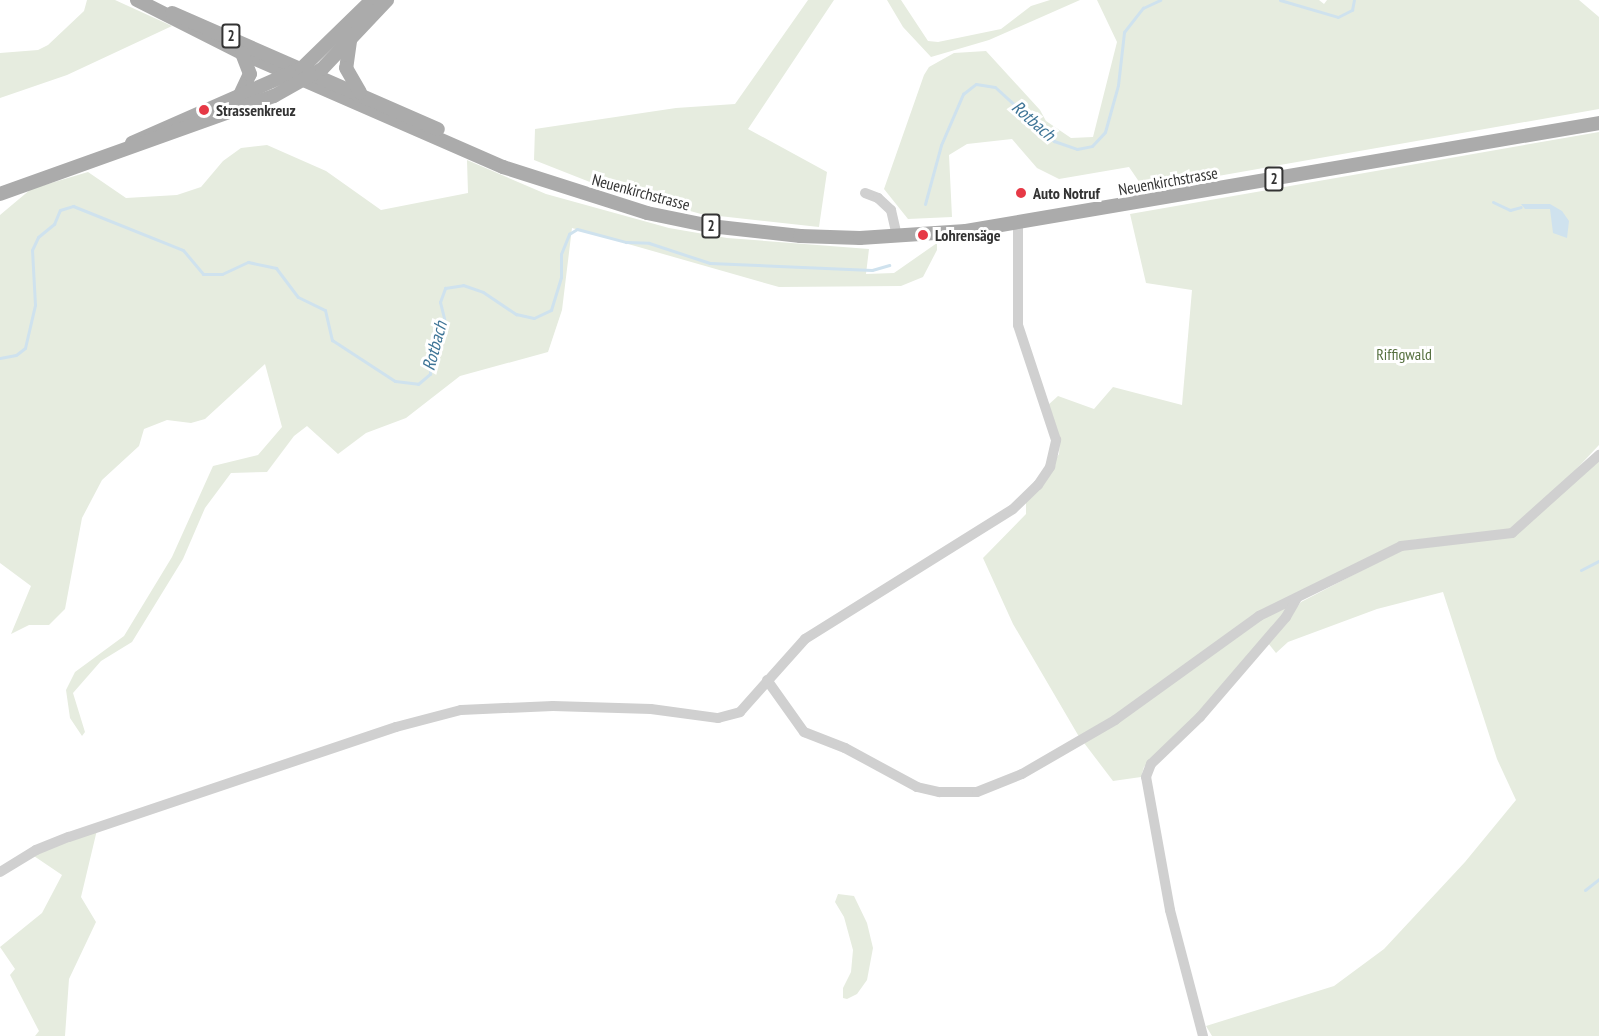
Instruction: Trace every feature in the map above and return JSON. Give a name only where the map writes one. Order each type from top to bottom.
[{"type":"main road","name":"2","points":[[137,0],[159,10]]},
{"type":"main road","points":[[117,151],[146,134],[240,95],[303,74],[372,0]]},
{"type":"main road","points":[[0,194],[117,151],[154,142],[274,96],[350,40],[387,0]]},
{"type":"main road","name":"Neuenkirchstrasse","points":[[159,10],[242,53],[364,95],[531,175]]},
{"type":"main road","name":"Neuenkirchstrasse","points":[[159,10],[191,19],[303,74],[329,92],[531,175],[611,203],[699,224],[809,236],[897,236],[1018,223],[1599,123]]},
{"type":"main road","points":[[350,40],[347,72],[364,95]]},
{"type":"main road","points":[[240,95],[250,74],[242,53]]},
{"type":"main road","points":[[274,96],[329,92]]},
{"type":"street","points":[[865,193],[878,198],[891,210],[897,236]]},
{"type":"street","points":[[0,872],[36,850],[58,841],[430,717],[461,710],[553,706],[730,717],[740,712],[805,639],[1013,509],[1038,485],[1050,466],[1056,440],[1018,326],[1018,223]]},
{"type":"street","points":[[767,680],[804,732],[835,743],[917,787],[947,793],[977,792],[1022,774],[1115,720],[1259,616],[1401,546],[1512,533],[1599,454]]},
{"type":"street","points":[[1203,1036],[1170,910],[1146,777],[1151,764],[1200,717],[1286,617],[1297,598]]},
{"type":"green space","points":[[87,0],[115,0],[172,26],[67,75],[0,98],[0,53],[38,50],[48,45],[84,11]]},
{"type":"green space","points":[[808,0],[834,0],[748,129],[827,172],[819,227],[701,214],[600,186],[534,160],[535,129],[676,108],[735,104]]},
{"type":"green space","points":[[887,0],[901,0],[928,41],[938,42],[1001,29],[1031,6],[1050,0],[1080,0],[989,40],[931,57],[903,27]]},
{"type":"green space","points":[[1097,0],[1319,0],[1324,4],[1327,0],[1579,0],[1599,17],[1599,109],[1144,189],[1129,167],[1059,179],[1037,168],[1012,139],[967,144],[949,155],[952,217],[908,219],[884,189],[924,75],[929,67],[954,53],[986,51],[1040,110],[1046,121],[1071,138],[1093,137],[1117,42]]},
{"type":"green space","name":"Riffigwald","points":[[1599,132],[1599,445],[1539,509],[1509,530],[1413,540],[1288,601],[1285,614],[1204,710],[1144,767],[1141,777],[1113,781],[1078,735],[1013,624],[983,558],[1026,514],[1026,500],[1059,454],[1060,441],[1047,406],[1058,396],[1094,409],[1113,387],[1182,405],[1192,290],[1146,283],[1130,214]]},
{"type":"green space","points":[[267,145],[326,171],[381,210],[468,193],[467,160],[546,194],[669,228],[727,238],[869,249],[866,274],[894,273],[937,243],[937,250],[923,277],[901,286],[779,287],[572,228],[562,310],[548,352],[460,376],[406,418],[366,433],[338,454],[307,426],[294,436],[267,472],[231,473],[205,508],[183,559],[132,642],[101,661],[73,693],[85,732],[82,736],[70,718],[66,690],[75,672],[124,636],[172,557],[213,466],[258,455],[282,427],[265,364],[205,419],[191,423],[167,420],[144,429],[139,446],[102,480],[82,518],[65,609],[49,625],[29,625],[11,634],[31,586],[0,563],[0,215],[31,189],[88,172],[126,198],[177,195],[201,187],[223,161],[241,148]]},
{"type":"green space","points":[[1599,457],[1599,1036],[1212,1036],[1206,1026],[1334,986],[1384,949],[1465,862],[1516,800],[1497,759],[1443,592],[1377,609],[1288,642],[1276,653],[1268,643],[1301,602],[1401,550],[1520,531]]},
{"type":"green space","points":[[97,830],[81,897],[96,922],[69,979],[65,1036],[35,1036],[39,1031],[10,975],[15,969],[0,947],[42,913],[62,875],[31,854]]},
{"type":"green space","points":[[838,894],[854,896],[867,923],[873,948],[867,980],[857,994],[847,999],[843,998],[843,988],[851,972],[853,950],[844,917],[835,902]]},
{"type":"water","points":[[1521,204],[1550,204],[1562,211],[1569,221],[1567,238],[1553,233],[1550,209],[1525,209]]},
{"type":"waterway","name":"Rotbach","points":[[925,204],[941,145],[963,94],[976,84],[995,87],[1054,141],[1077,149],[1092,146],[1105,132],[1118,85],[1124,32],[1143,8],[1160,0]]},
{"type":"waterway","name":"Rotbach","points":[[1280,0],[1338,17],[1352,10],[1354,0]]},
{"type":"waterway","points":[[1493,202],[1510,210],[1521,207]]},
{"type":"waterway","name":"Rotbach","points":[[0,358],[16,355],[25,348],[35,305],[32,250],[38,237],[54,224],[60,210],[73,206],[183,250],[203,274],[222,274],[248,262],[276,268],[298,297],[325,310],[332,340],[395,381],[418,384],[430,374],[431,346],[445,322],[440,302],[445,288],[463,285],[483,292],[516,314],[534,318],[551,310],[561,277],[561,254],[569,234],[577,229],[626,242],[649,243],[710,263],[872,270],[889,265]]},
{"type":"waterway","points":[[1581,570],[1599,561]]},
{"type":"waterway","points":[[1585,890],[1599,879]]},
{"type":"place","name":"Strassenkreuz","points":[[204,110]]},
{"type":"place","name":"Auto Notruf","points":[[1021,193]]},
{"type":"place","name":"Lohrensäge","points":[[923,235]]}]
